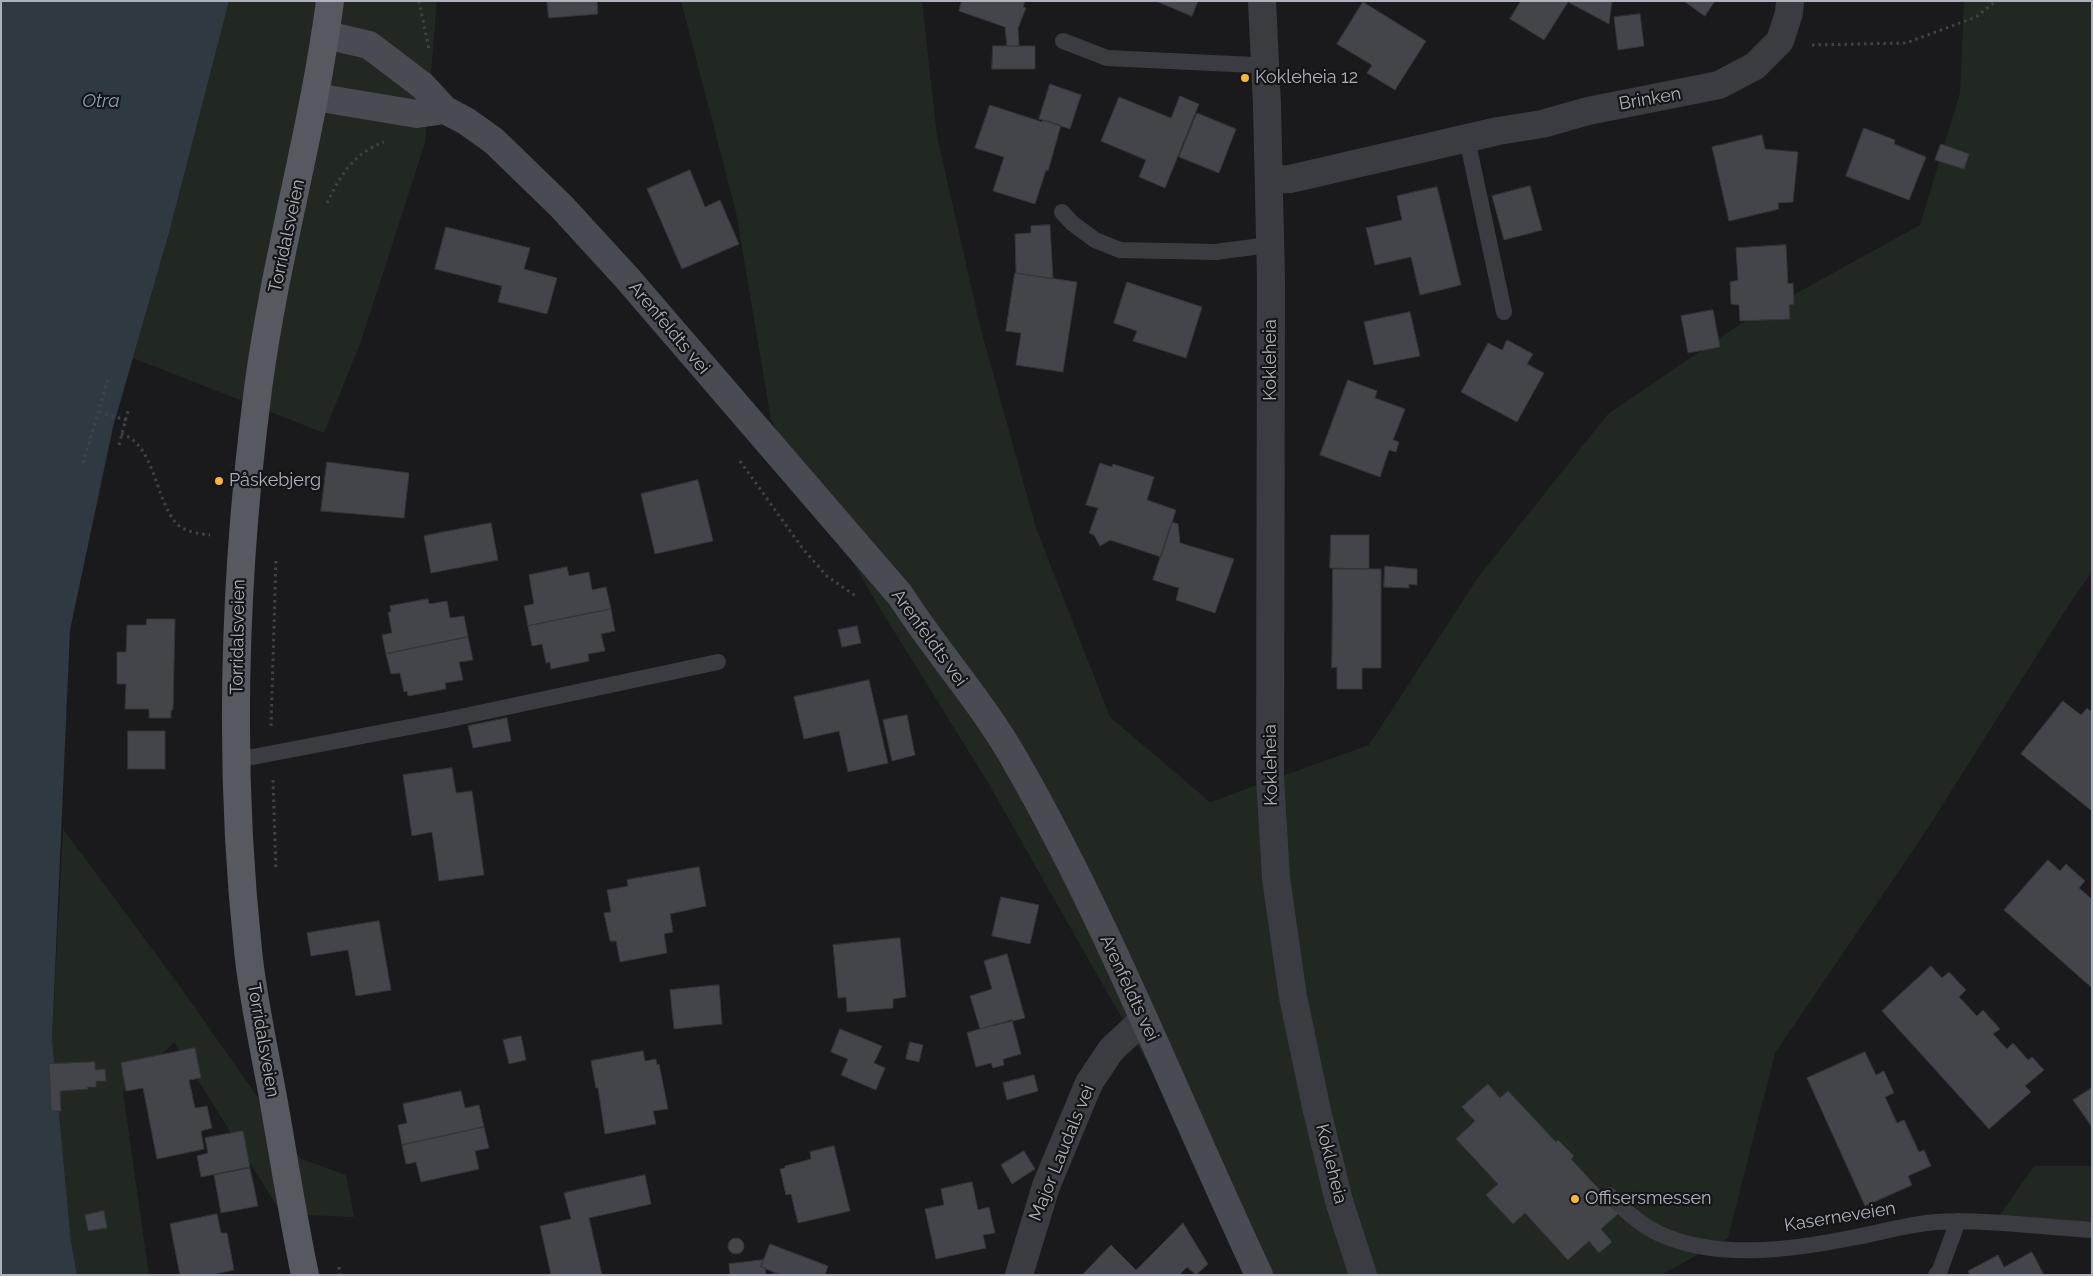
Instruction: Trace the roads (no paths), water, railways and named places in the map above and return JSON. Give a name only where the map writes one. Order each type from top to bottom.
[{"type":"main road","name":"Torridalsveien","points":[[305,1275],[248,951],[239,836],[237,760],[239,577],[253,432],[267,329],[326,35],[330,1]]},
{"type":"street","name":"Kokleheia","points":[[1262,1],[1271,281],[1270,778],[1276,878],[1293,997],[1317,1110],[1339,1201],[1363,1275]]},
{"type":"street","name":"Brinken","points":[[1269,180],[1290,179],[1542,124],[1588,111],[1719,86],[1755,66],[1780,42],[1789,13],[1790,1]]},
{"type":"street","name":"Arenfeldts vei","points":[[326,35],[369,45],[423,86],[445,110],[466,121],[494,141],[562,207],[627,278],[900,595],[928,639],[1014,759],[1078,879],[1259,1275]]},
{"type":"street","points":[[314,97],[417,114],[445,110]]},
{"type":"street","name":"Major Laudals vei","points":[[1019,1275],[1046,1186],[1089,1083],[1111,1050],[1143,1020]]},
{"type":"lane","points":[[1062,41],[1107,58],[1236,64],[1265,63]]},
{"type":"lane","points":[[1467,139],[1504,312]]},
{"type":"lane","points":[[1062,212],[1072,223],[1095,240],[1120,250],[1215,252],[1270,245]]},
{"type":"lane","points":[[237,760],[446,720],[718,662]]},
{"type":"lane","name":"Kaserneveien","points":[[1609,1195],[1642,1224],[1661,1234],[1705,1248],[1754,1251],[1848,1239],[1934,1222],[1958,1221],[2092,1230]]},
{"type":"lane","points":[[1936,1275],[1940,1270],[1958,1221]]},
{"type":"water","name":"Otra","points":[[1,1],[229,1],[169,233],[113,427],[70,630],[52,1039],[71,1241],[77,1275],[1,1275]]},
{"type":"place","name":"Kokleheia 12","points":[[1245,78]]},
{"type":"place","name":"Påskebjerg","points":[[219,481]]},
{"type":"place","name":"Offisersmessen","points":[[1575,1199]]}]
